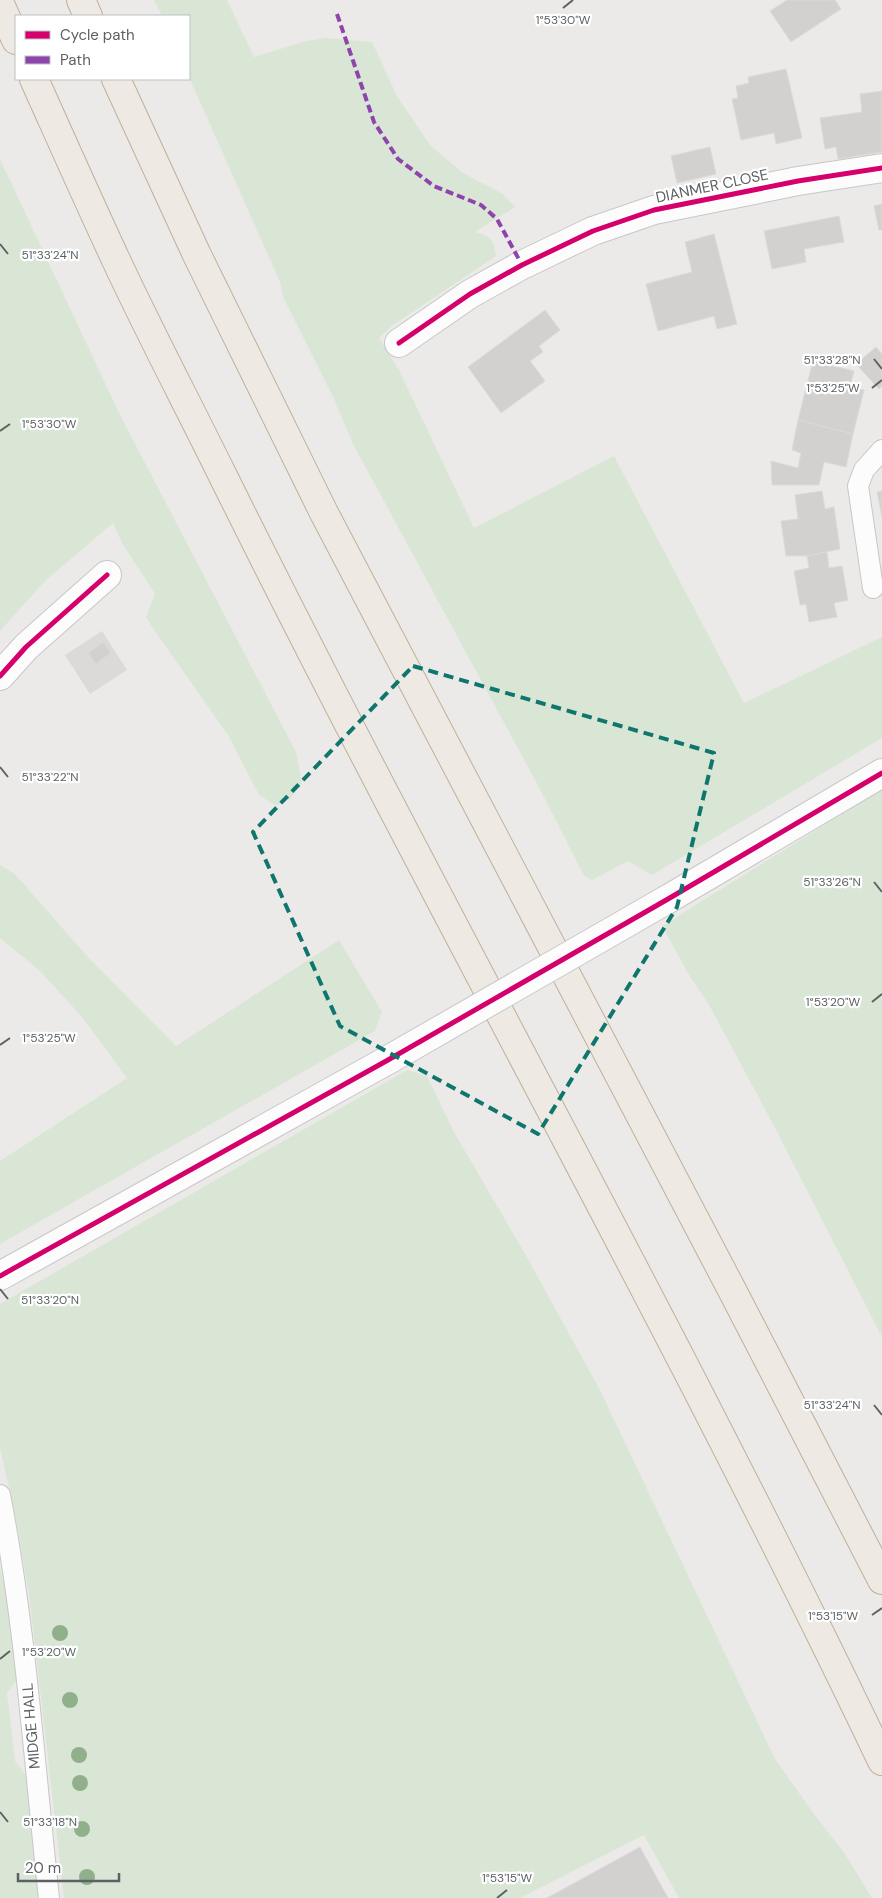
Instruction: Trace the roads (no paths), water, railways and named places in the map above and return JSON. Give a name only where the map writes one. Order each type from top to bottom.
[{"type":"highway","points":[[80,0],[88,15]]},
{"type":"highway","points":[[0,4],[15,38]]},
{"type":"highway","points":[[34,80],[116,262],[277,585],[441,903],[660,1316],[821,1634],[882,1761]]},
{"type":"highway","points":[[116,80],[197,255],[324,513],[728,1281],[882,1580]]},
{"type":"street","name":"DIANMER CLOSE","points":[[399,343],[470,294],[522,265],[593,231],[654,210],[788,183],[882,168]]},
{"type":"street","points":[[0,676],[26,648],[107,575]]},
{"type":"street","points":[[0,1276],[388,1060],[882,773]]},
{"type":"lane","points":[[873,588],[858,486],[864,470],[882,450]]},
{"type":"lane","name":"MIDGE HALL","points":[[0,1495],[11,1552],[23,1641],[49,1898]]}]
